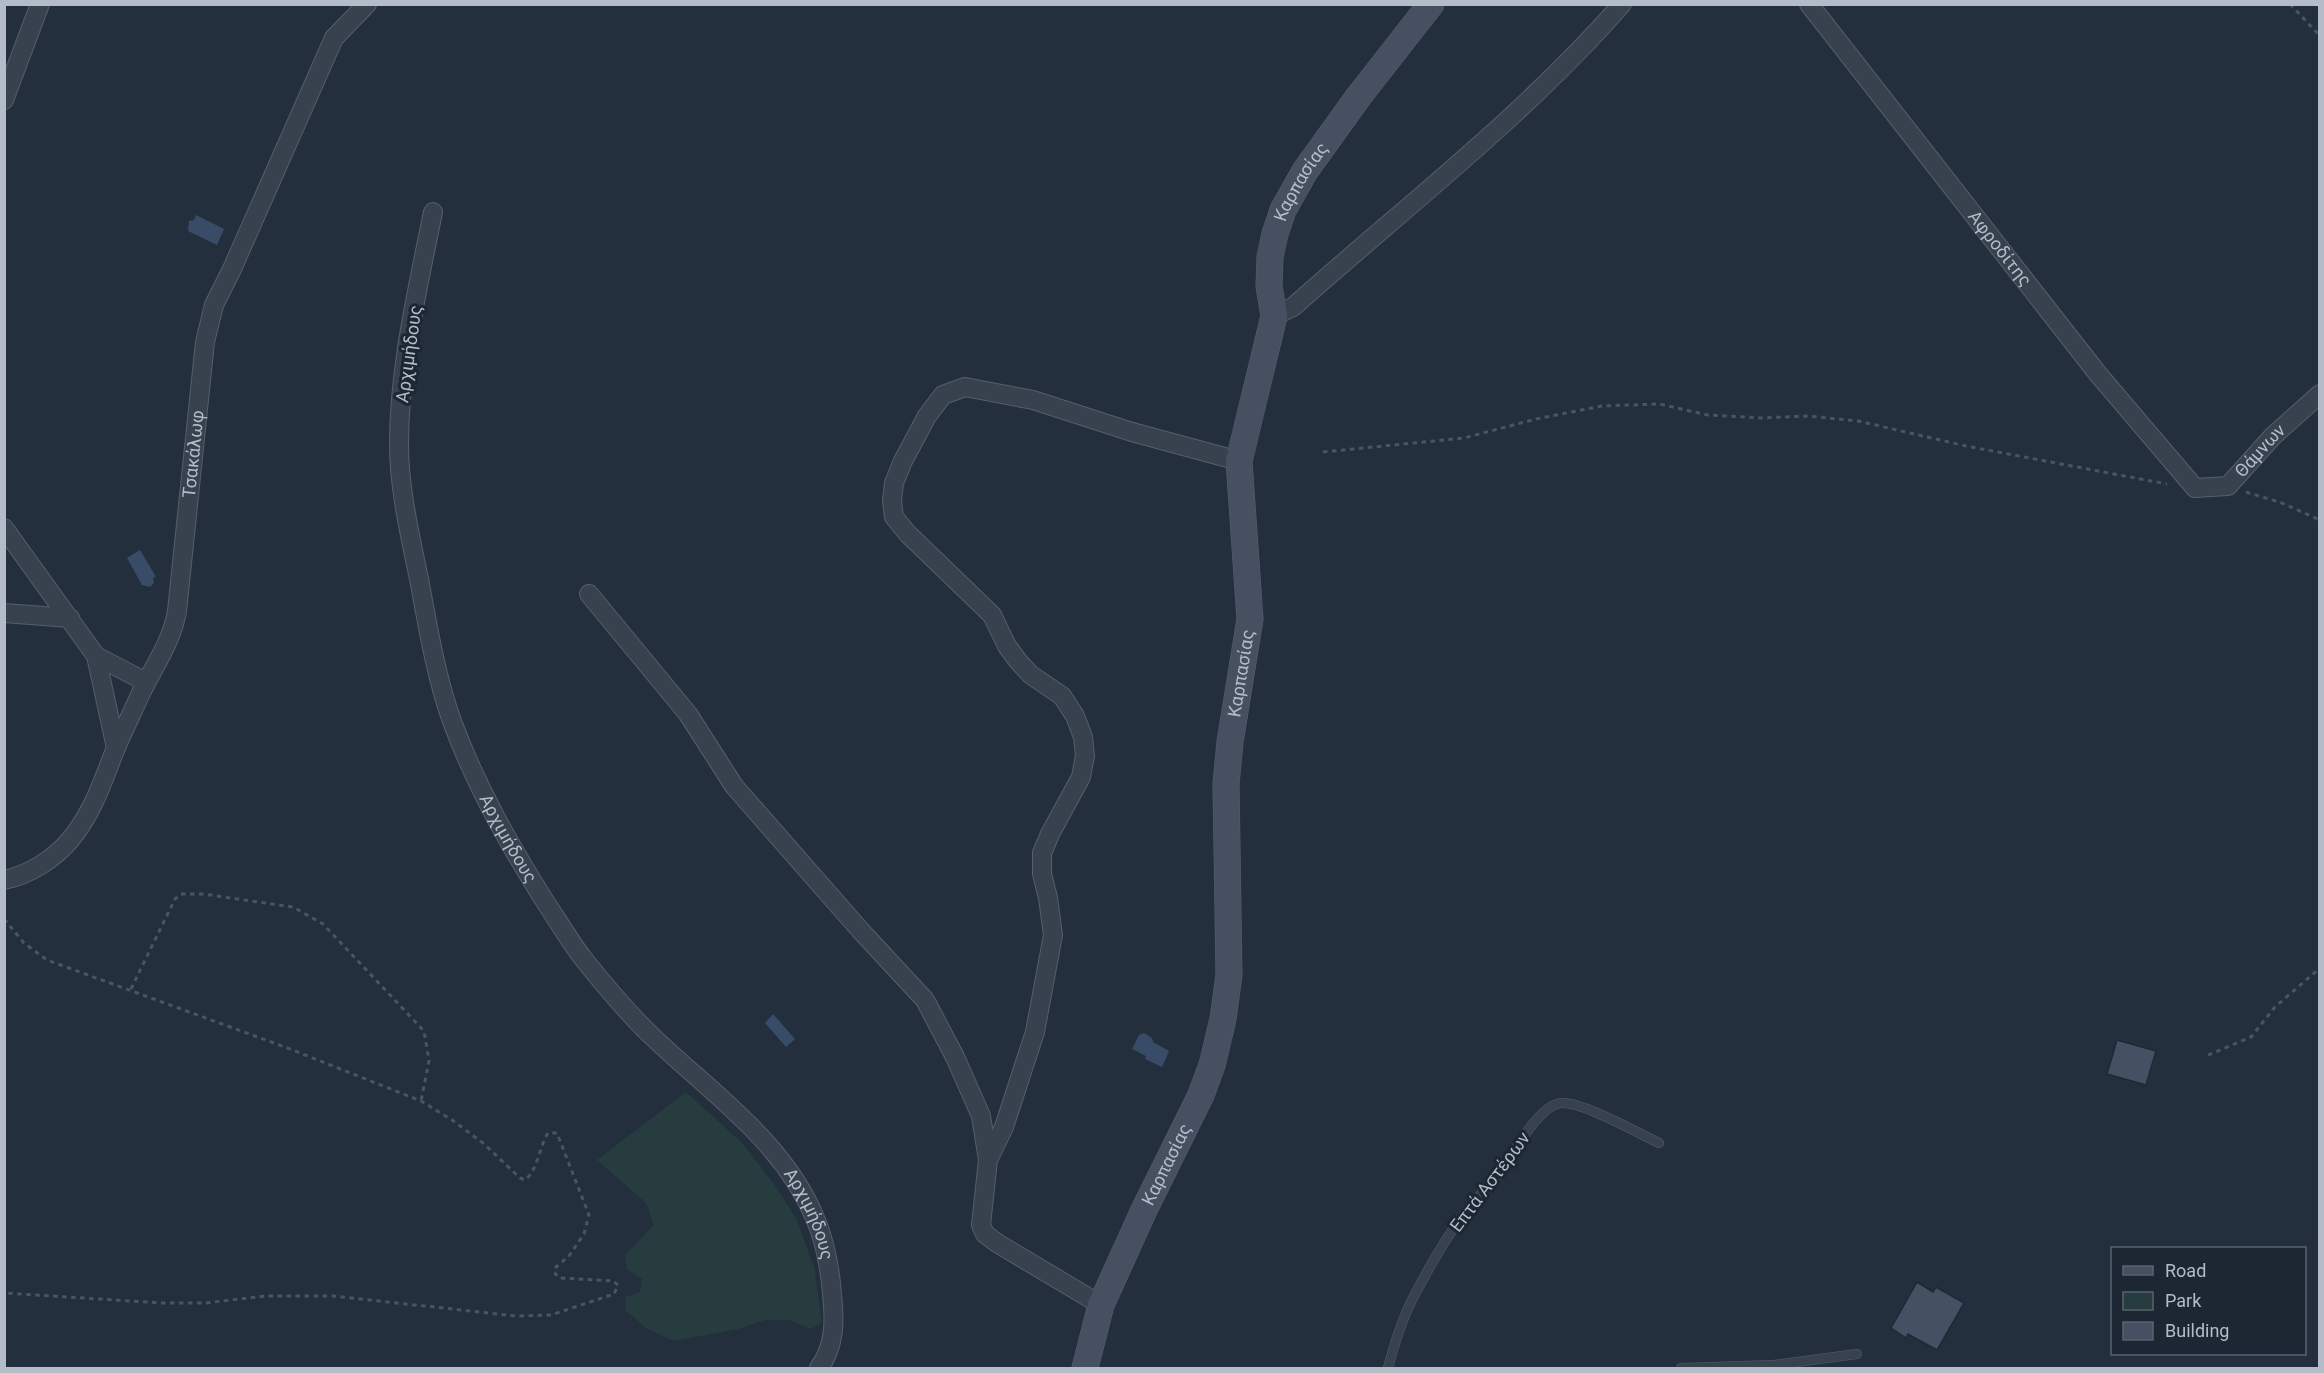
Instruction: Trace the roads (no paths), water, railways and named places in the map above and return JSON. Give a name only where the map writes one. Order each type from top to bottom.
[{"type":"street","points":[[4,100],[40,4]]},
{"type":"street","name":"Τσακάλωφ","points":[[4,880],[18,877],[38,866],[56,854],[72,838],[96,799],[146,682],[166,646],[175,623],[200,382],[211,313],[334,38],[367,4]]},
{"type":"street","name":"Καρπασίας","points":[[1085,1368],[1101,1305],[1144,1210],[1201,1095],[1212,1065],[1223,1019],[1229,975],[1226,784],[1230,742],[1250,619],[1239,461],[1274,316],[1269,286],[1270,257],[1283,210],[1305,171],[1359,96],[1431,4]]},
{"type":"street","points":[[1274,316],[1293,307],[1500,126],[1593,37],[1622,4]]},
{"type":"street","name":"Αφροδίτης","points":[[1809,4],[2098,374],[2195,488]]},
{"type":"street","name":"Αρχιμήδους","points":[[433,212],[412,318],[401,395],[399,445],[404,492],[426,616],[452,721],[489,806],[523,866],[579,952],[614,997],[654,1039],[740,1116],[770,1147],[793,1178],[815,1218],[830,1270],[834,1331],[827,1358],[819,1368]]},
{"type":"street","points":[[988,1160],[1004,1127],[1035,1032],[1053,935],[1042,874],[1042,853],[1081,777],[1085,756],[1083,737],[1075,716],[1062,696],[1031,675],[1017,661],[992,615],[908,534],[894,517],[892,501],[894,483],[914,440],[943,395],[965,387],[1033,400],[1132,432],[1239,461]]},
{"type":"street","name":"Θάμνων","points":[[2195,488],[2228,486],[2273,436],[2319,394]]},
{"type":"street","points":[[4,528],[96,656],[116,748]]},
{"type":"street","points":[[589,594],[688,714],[734,786],[861,931],[925,1000],[955,1057],[981,1116],[988,1160],[981,1226],[985,1234],[1101,1305]]},
{"type":"street","points":[[4,613],[70,618]]},
{"type":"street","points":[[96,656],[146,682]]},
{"type":"lane","name":"Επτά Αστέρων","points":[[1388,1368],[1399,1329],[1412,1300],[1458,1221],[1499,1173],[1534,1121],[1548,1107],[1562,1103],[1575,1106],[1659,1143]]},
{"type":"lane","points":[[1681,1368],[1774,1365],[1857,1354]]},
{"type":"water","points":[[196,215],[224,229],[217,245],[188,231],[189,221],[194,220]]},
{"type":"water","points":[[140,550],[156,577],[153,578],[154,583],[150,587],[142,585],[127,558]]},
{"type":"water","points":[[773,1014],[795,1039],[786,1047],[765,1023]]},
{"type":"water","points":[[1144,1033],[1152,1038],[1153,1042],[1169,1051],[1162,1067],[1145,1059],[1146,1056],[1132,1049],[1139,1035]]}]
